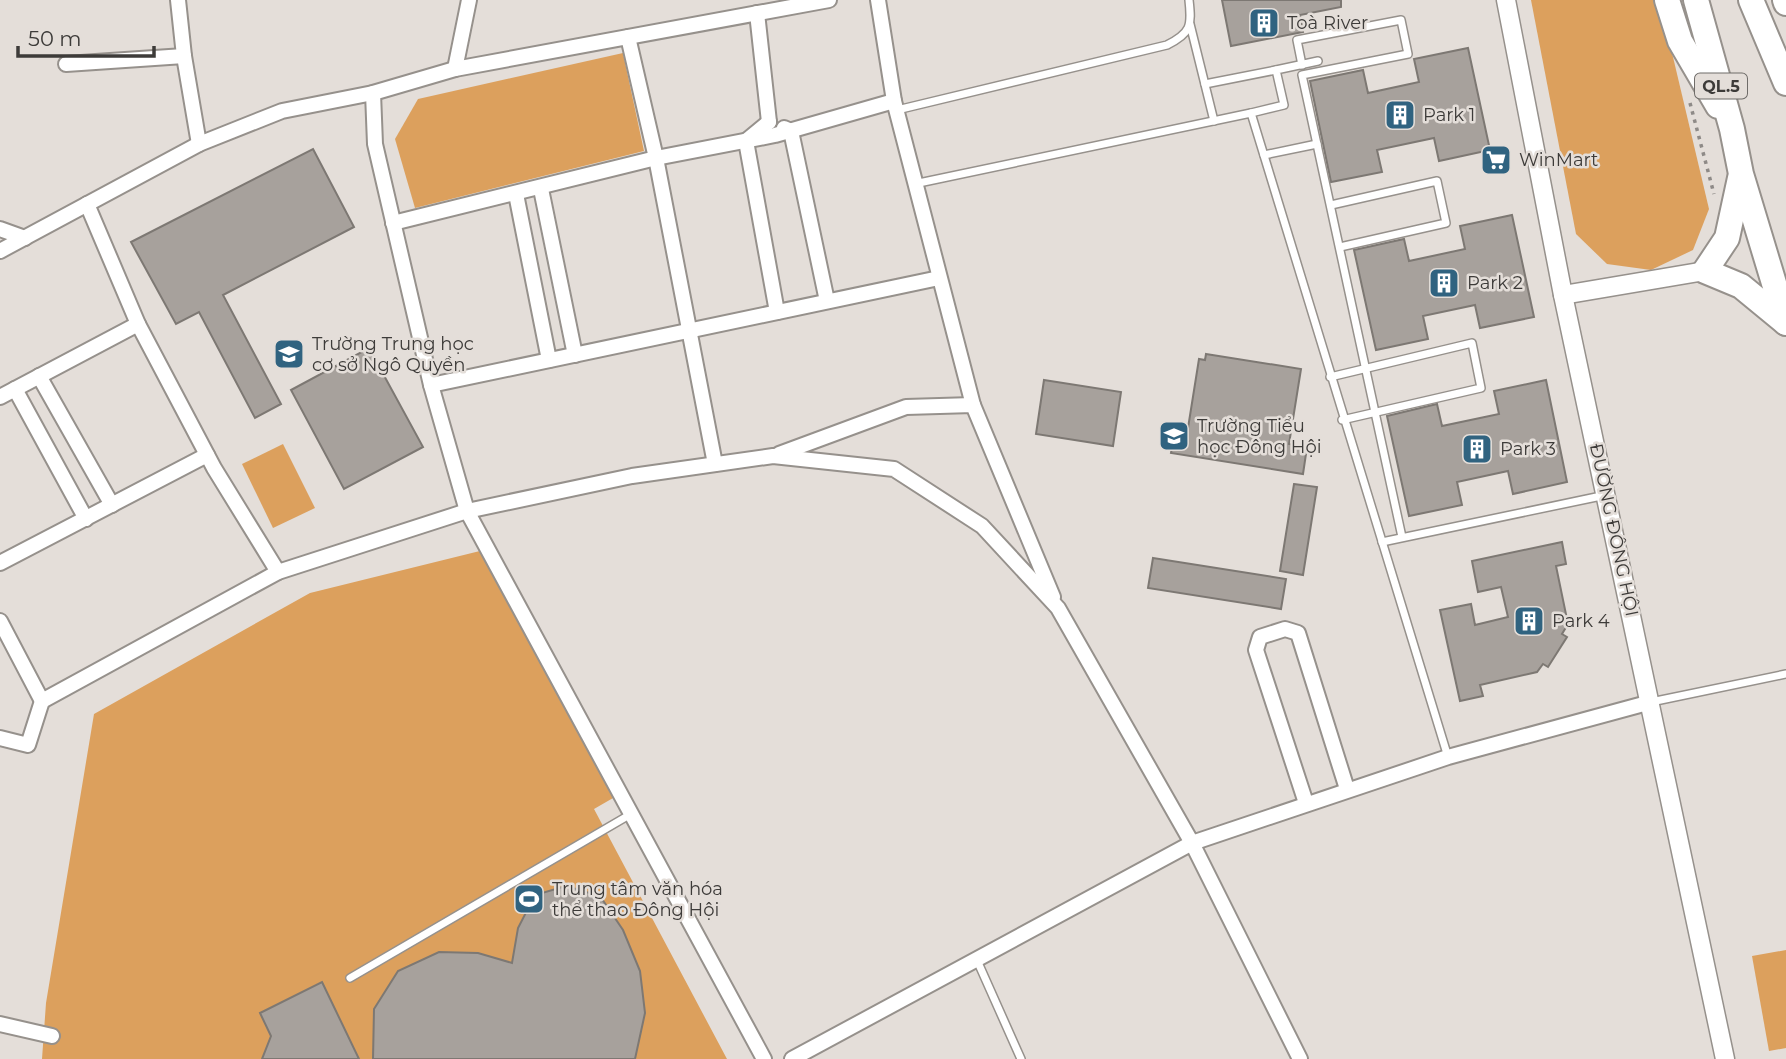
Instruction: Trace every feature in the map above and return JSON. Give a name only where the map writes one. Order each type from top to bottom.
[{"type":"highway","points":[[1667,0],[1680,41],[1732,129]]},
{"type":"highway","name":"QL.5","points":[[1696,0],[1732,129],[1741,174],[1786,323]]},
{"type":"highway","points":[[1751,0],[1786,83]]},
{"type":"highway","points":[[1741,174],[1727,238],[1705,271],[1741,286],[1786,323]]},
{"type":"street","points":[[178,0],[184,56],[199,144]]},
{"type":"street","points":[[455,69],[469,0]]},
{"type":"street","points":[[0,251],[199,144],[282,111],[373,93],[455,69],[830,0]]},
{"type":"street","points":[[878,0],[895,106],[973,405],[1058,608],[1192,843],[1300,1059]]},
{"type":"street","name":"ĐƯỜNG ĐÔNG HỘI","points":[[1506,0],[1563,295],[1726,1059]]},
{"type":"street","points":[[757,13],[769,122]]},
{"type":"street","points":[[628,37],[656,158],[715,464]]},
{"type":"street","points":[[66,64],[184,56]]},
{"type":"street","points":[[373,93],[375,144],[431,385],[467,511],[764,1059]]},
{"type":"street","points":[[393,223],[541,189],[656,158],[792,131],[895,106]]},
{"type":"street","points":[[769,122],[792,131]]},
{"type":"street","points":[[746,141],[769,122]]},
{"type":"street","points":[[792,131],[827,301]]},
{"type":"street","points":[[746,141],[777,312]]},
{"type":"street","points":[[541,189],[575,355]]},
{"type":"street","points":[[516,194],[549,360]]},
{"type":"street","points":[[87,204],[138,324],[207,455],[278,572]]},
{"type":"street","points":[[0,229],[25,237]]},
{"type":"street","points":[[1563,295],[1705,271]]},
{"type":"street","points":[[431,385],[939,278]]},
{"type":"street","points":[[0,397],[138,324]]},
{"type":"street","points":[[39,376],[112,505]]},
{"type":"street","points":[[15,389],[86,519]]},
{"type":"street","points":[[0,738],[28,745],[42,701],[278,572],[467,511],[632,477],[773,456],[906,407],[973,405]]},
{"type":"street","points":[[0,563],[207,455]]},
{"type":"street","points":[[773,456],[894,469],[982,526],[1058,608]]},
{"type":"street","points":[[0,621],[42,701]]},
{"type":"street","points":[[1306,803],[1256,650],[1260,637],[1285,628],[1298,633],[1347,789]]},
{"type":"street","points":[[792,1059],[1192,843],[1448,757],[1651,702]]},
{"type":"street","points":[[0,1024],[52,1036]]},
{"type":"lane","points":[[1188,0],[1190,24],[1214,121]]},
{"type":"lane","points":[[1302,65],[1297,40],[1401,20],[1408,54],[1302,75],[1402,537]]},
{"type":"lane","points":[[895,106],[1167,46],[1185,36],[1190,24]]},
{"type":"lane","points":[[1205,84],[1318,61]]},
{"type":"lane","points":[[914,184],[1284,105],[1276,70]]},
{"type":"lane","points":[[1251,113],[1342,420],[1448,757]]},
{"type":"lane","points":[[1264,155],[1317,144]]},
{"type":"lane","points":[[1331,205],[1437,181],[1446,223],[1340,247]]},
{"type":"lane","points":[[1330,377],[1472,343],[1481,388],[1342,420]]},
{"type":"lane","points":[[1382,542],[1606,495]]},
{"type":"lane","points":[[1651,702],[1786,674]]},
{"type":"lane","points":[[350,978],[631,814]]},
{"type":"lane","points":[[975,958],[1021,1059]]},
{"type":"path","points":[[1687,92],[1717,206]]},
{"type":"shaded area","points":[[1531,0],[1655,0],[1673,57],[1709,209],[1693,250],[1651,270],[1607,264],[1576,234]]},
{"type":"shaded area","points":[[623,53],[644,151],[415,208],[395,139],[418,99]]},
{"type":"shaded area","points":[[283,444],[315,508],[273,528],[242,464]]},
{"type":"shaded area","points":[[488,549],[620,794],[594,809],[727,1059],[42,1059],[46,1003],[94,714],[310,593]]},
{"type":"shaded area","points":[[1786,950],[1786,1048],[1769,1051],[1752,956]]},
{"type":"building","name":"Toà River","points":[[1222,0],[1341,0],[1341,7],[1300,15],[1303,32],[1231,46]]},
{"type":"building","name":"Park 1","points":[[1468,48],[1490,150],[1439,161],[1434,138],[1377,150],[1382,172],[1331,182],[1310,81],[1363,70],[1368,93],[1419,82],[1414,59]]},
{"type":"building","points":[[313,149],[354,227],[223,295],[281,404],[255,418],[199,312],[176,324],[131,242]]},
{"type":"building","name":"Park 2","points":[[1512,215],[1534,317],[1480,328],[1475,305],[1423,316],[1428,339],[1376,350],[1354,250],[1404,239],[1409,261],[1465,249],[1460,226]]},
{"type":"building","points":[[369,348],[423,447],[344,489],[291,390]]},
{"type":"building","points":[[1206,354],[1301,369],[1289,444],[1307,447],[1303,474],[1171,453],[1176,426],[1188,428],[1199,359],[1205,360]]},
{"type":"building","points":[[1044,380],[1121,392],[1113,446],[1036,434]]},
{"type":"building","name":"Park 3","points":[[1546,380],[1567,482],[1513,494],[1508,471],[1457,482],[1462,505],[1409,516],[1387,416],[1437,404],[1442,426],[1499,414],[1494,391]]},
{"type":"building","points":[[1294,484],[1317,487],[1303,575],[1280,571]]},
{"type":"building","name":"Park 4","points":[[1562,542],[1566,564],[1556,566],[1568,624],[1562,634],[1567,637],[1548,667],[1543,664],[1537,672],[1480,685],[1483,696],[1460,701],[1440,610],[1471,604],[1475,625],[1508,617],[1501,587],[1478,592],[1472,561]]},
{"type":"building","points":[[1153,558],[1286,579],[1281,609],[1148,588]]},
{"type":"building","name":"Trung tâm văn hóa thể thao Đông Hội","points":[[566,886],[600,896],[623,930],[640,971],[645,1013],[635,1059],[373,1059],[374,1009],[398,971],[439,952],[478,953],[512,963],[518,928],[535,895]]},
{"type":"building","points":[[322,982],[359,1059],[262,1059],[271,1036],[260,1013]]},
{"type":"place","name":"Toà River","points":[[1264,23]]},
{"type":"place","name":"Park 1","points":[[1400,115]]},
{"type":"place","name":"WinMart","points":[[1496,160]]},
{"type":"place","name":"Park 2","points":[[1444,283]]},
{"type":"place","name":"Trường Trung học cơ sở Ngô Quyền","points":[[289,354]]},
{"type":"place","name":"Trường Tiểu học Đông Hội","points":[[1174,436]]},
{"type":"place","name":"Park 3","points":[[1477,449]]},
{"type":"place","name":"Park 4","points":[[1529,621]]},
{"type":"place","name":"Trung tâm văn hóa thể thao Đông Hội","points":[[529,899]]}]
